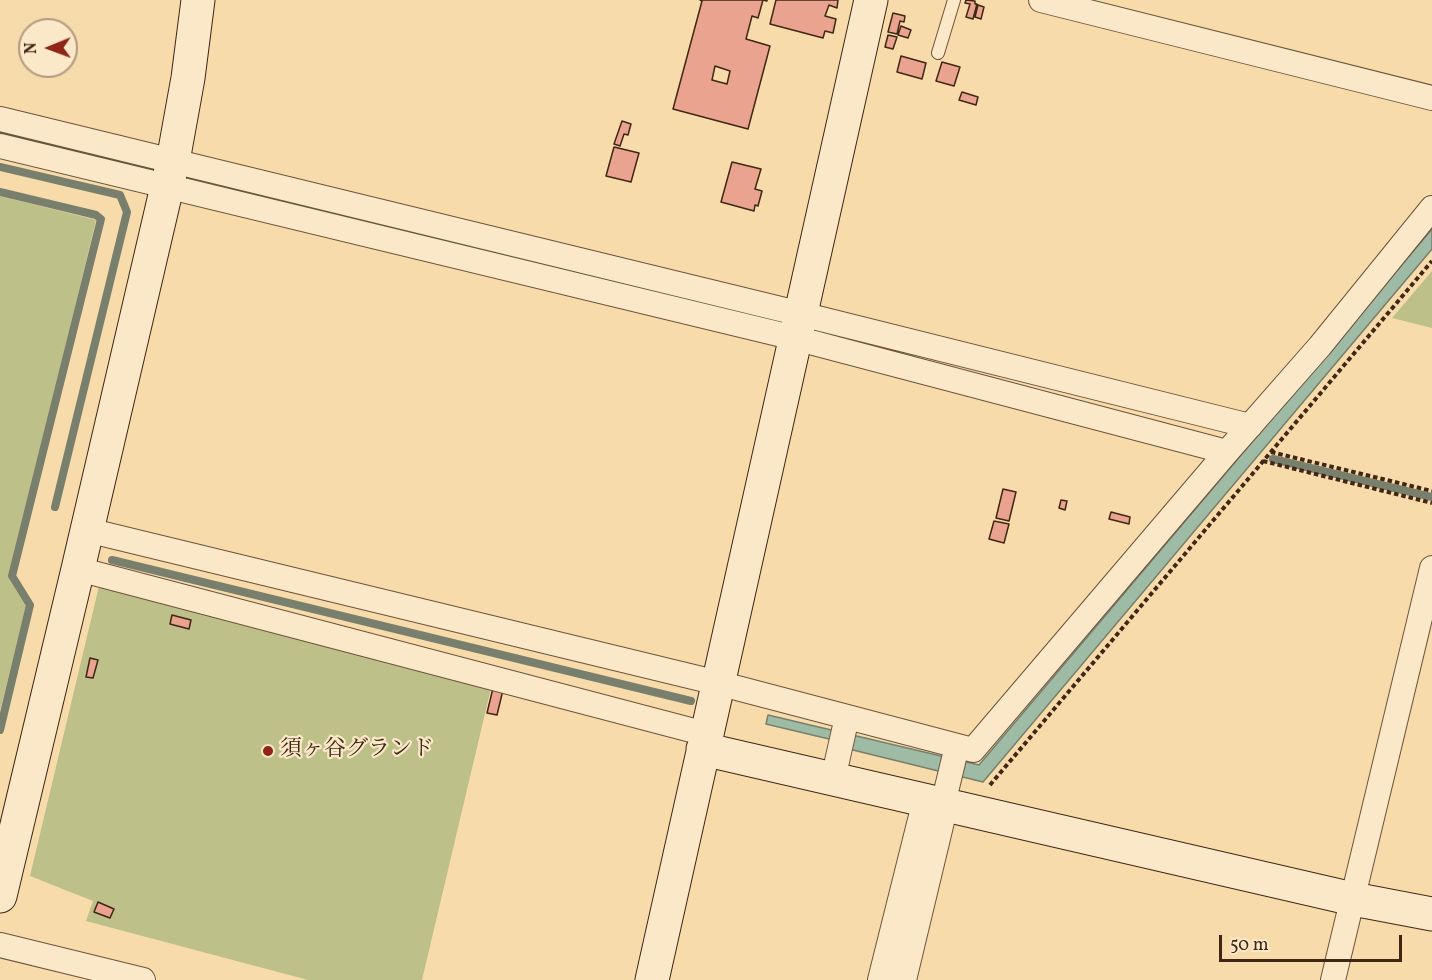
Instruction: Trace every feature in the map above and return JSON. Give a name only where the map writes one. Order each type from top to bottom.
[{"type":"street","points":[[0,896],[170,174],[188,78],[198,0]]},
{"type":"street","points":[[652,980],[871,0]]},
{"type":"street","points":[[1041,0],[1112,9],[1432,98]]},
{"type":"street","points":[[0,119],[170,174]]},
{"type":"street","points":[[0,146],[170,174],[798,326],[1250,426]]},
{"type":"street","points":[[880,980],[949,786],[973,750],[1320,346],[1432,208]]},
{"type":"street","points":[[798,326],[1227,452]]},
{"type":"street","points":[[87,530],[718,683],[841,744],[949,786],[1353,898],[1432,914]]},
{"type":"street","points":[[1333,980],[1432,568]]},
{"type":"street","points":[[78,569],[705,742],[841,744],[949,786]]},
{"type":"street","points":[[904,980],[949,786]]},
{"type":"street","points":[[0,945],[143,980]]},
{"type":"street","points":[[0,961],[76,980]]},
{"type":"lane","points":[[938,53],[954,0]]},
{"type":"path","points":[[949,786],[1263,461],[1432,261]]},
{"type":"path","points":[[1270,452],[1432,491]]},
{"type":"path","points":[[1263,461],[1432,503]]},
{"type":"green space","points":[[0,196],[96,220],[9,579],[26,606],[0,711]]},
{"type":"green space","points":[[1432,271],[1432,328],[1392,318]]},
{"type":"green space","name":"須ヶ谷グランド","points":[[99,586],[492,684],[422,980],[308,980],[86,921],[93,901],[30,876]]},
{"type":"shaded area","points":[[1432,229],[1432,249],[983,782],[853,750],[829,739],[766,724],[768,715],[979,765]]},
{"type":"building","points":[[700,0],[763,0],[758,18],[752,16],[746,39],[770,46],[748,129],[673,109],[702,1]],"holes":[[[715,66],[730,71],[727,84],[712,80]]]},
{"type":"building","points":[[776,0],[838,0],[837,8],[829,5],[825,16],[836,19],[833,33],[825,31],[823,38],[770,24]]},
{"type":"building","points":[[966,0],[975,1],[977,4],[973,19],[966,17],[970,4],[965,3]]},
{"type":"building","points":[[978,5],[984,7],[981,19],[975,17]]},
{"type":"building","points":[[893,13],[905,16],[904,22],[900,21],[897,34],[888,32]]},
{"type":"building","points":[[901,26],[911,30],[908,38],[898,35]]},
{"type":"building","points":[[888,35],[897,37],[893,49],[885,47]]},
{"type":"building","points":[[901,56],[926,63],[922,79],[897,72]]},
{"type":"building","points":[[942,62],[960,67],[954,86],[936,81]]},
{"type":"building","points":[[962,92],[978,97],[976,105],[959,100]]},
{"type":"building","points":[[622,121],[631,124],[628,135],[624,134],[620,146],[614,144]]},
{"type":"building","points":[[614,147],[639,153],[631,182],[606,176]]},
{"type":"building","points":[[732,162],[761,169],[755,189],[762,191],[758,206],[755,205],[754,211],[721,202]]},
{"type":"building","points":[[1003,489],[1016,492],[1009,521],[996,518]]},
{"type":"building","points":[[1061,500],[1067,501],[1065,510],[1059,508]]},
{"type":"building","points":[[1111,512],[1130,517],[1129,524],[1109,519]]},
{"type":"building","points":[[994,521],[1009,524],[1004,543],[989,539]]},
{"type":"building","points":[[172,615],[191,620],[189,629],[170,624]]},
{"type":"building","points":[[90,658],[98,660],[93,678],[86,677]]},
{"type":"building","points":[[493,688],[503,690],[497,715],[487,713]]},
{"type":"building","points":[[98,902],[114,909],[110,918],[94,912]]},
{"type":"waterway","points":[[0,132],[136,165]]},
{"type":"waterway","points":[[0,167],[120,195],[127,212],[55,507]]},
{"type":"waterway","points":[[205,181],[769,319]]},
{"type":"waterway","points":[[0,192],[96,215],[101,219],[12,576],[30,605],[0,730]]},
{"type":"waterway","points":[[827,333],[875,345]]},
{"type":"waterway","points":[[1273,459],[1432,497]]},
{"type":"waterway","points":[[112,560],[691,701]]},
{"type":"place","name":"須ヶ谷グランド","points":[[268,751]]}]
